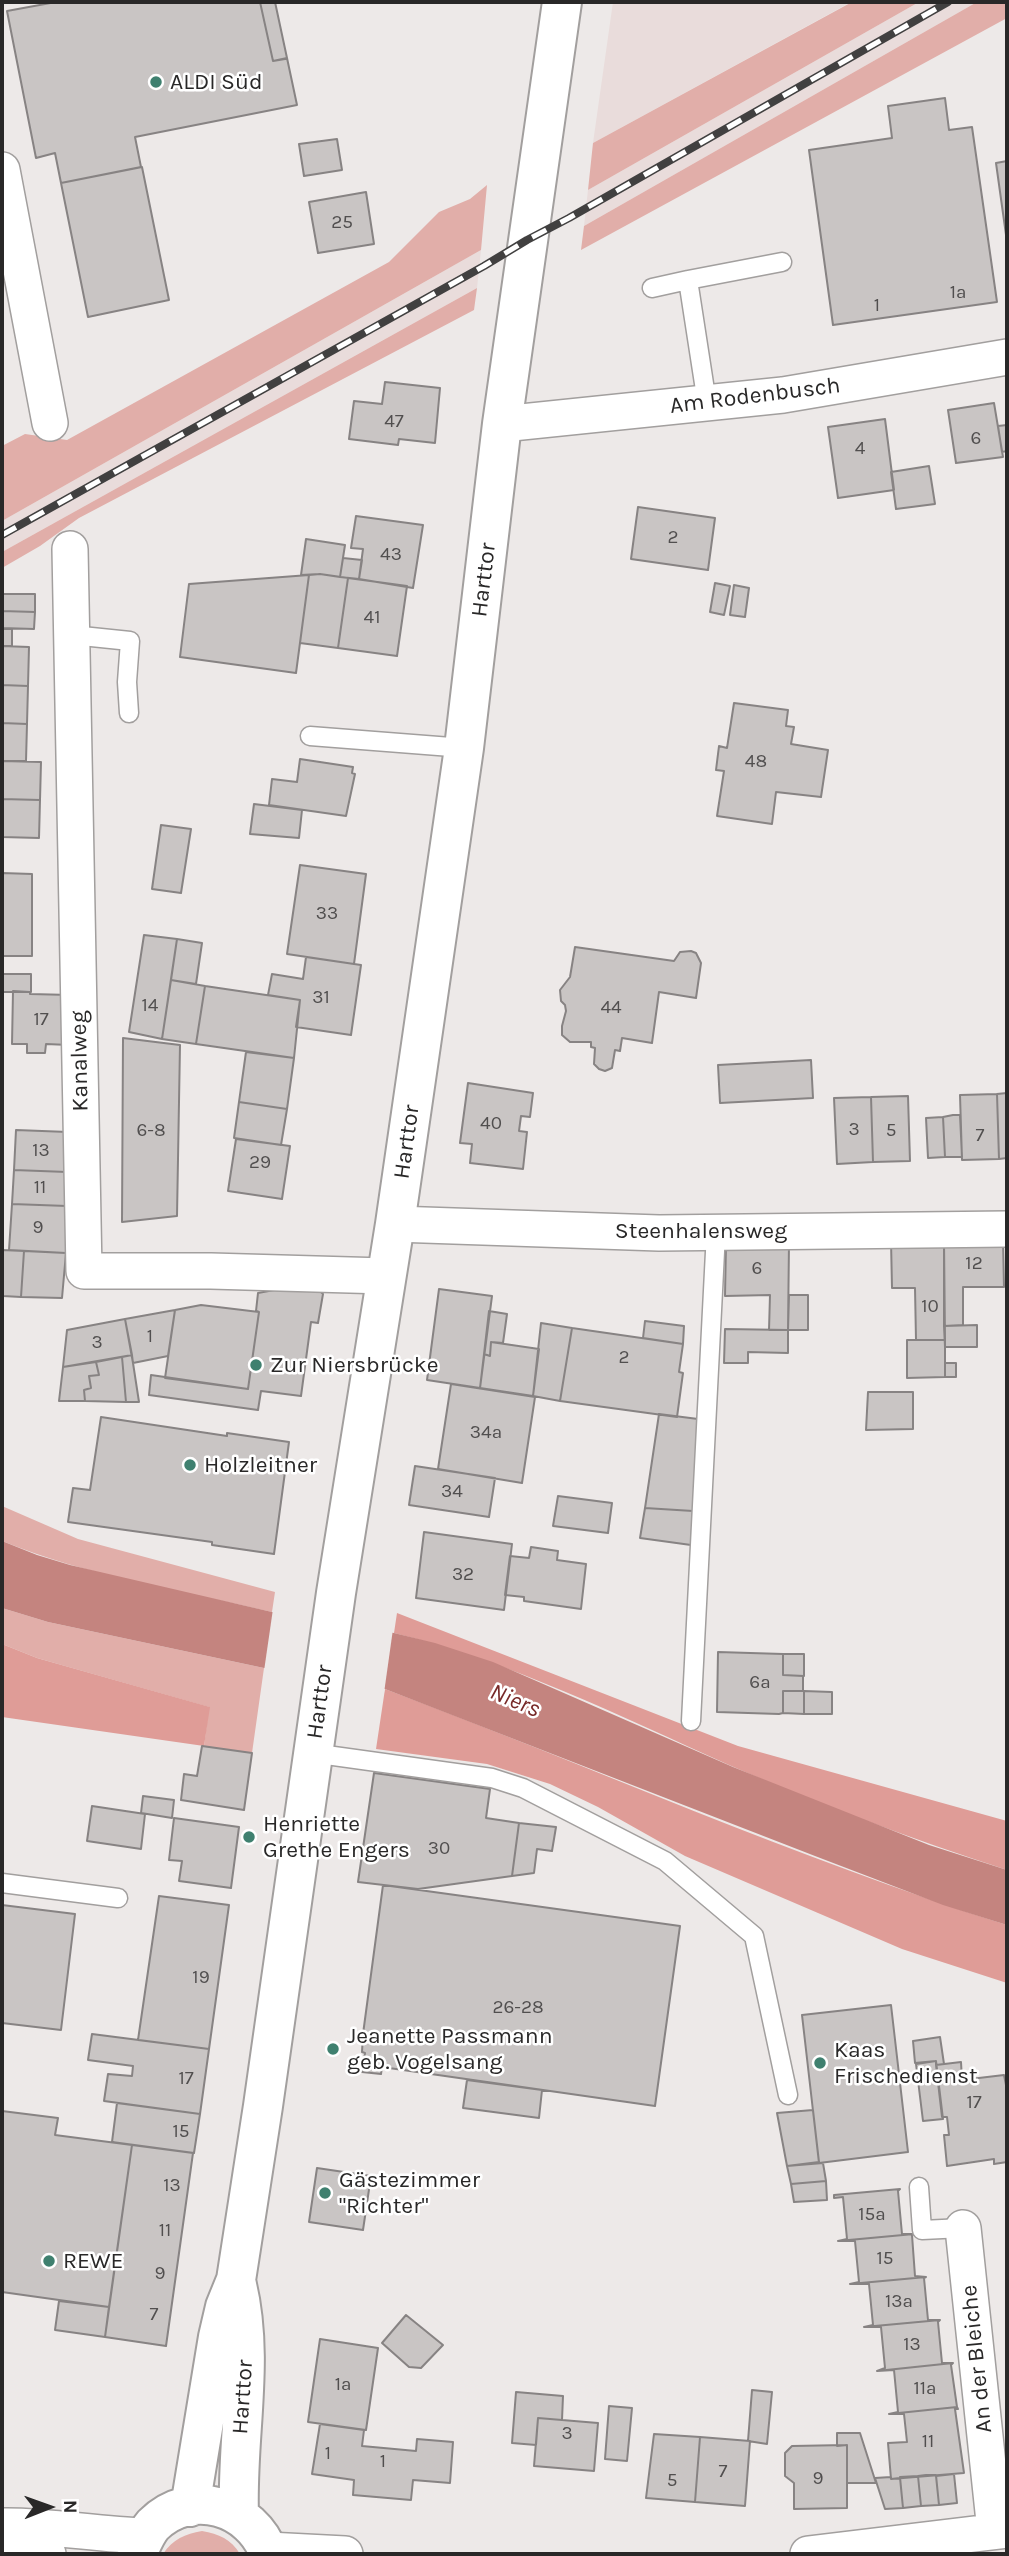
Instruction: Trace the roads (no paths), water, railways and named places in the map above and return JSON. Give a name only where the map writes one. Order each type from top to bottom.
[{"type":"main road","name":"Harttor","points":[[190,2507],[218,2337],[225,2307],[236,2280],[336,1593],[395,1224],[464,748],[502,424],[562,2]]},
{"type":"main road","name":"Harttor","points":[[236,2280],[247,2344],[238,2477],[239,2515]]},
{"type":"main road","points":[[141,2545],[154,2525],[177,2510],[215,2506],[239,2515],[258,2531],[269,2552]]},
{"type":"street","points":[[2,170],[8,239],[50,423]]},
{"type":"street","name":"Am Rodenbusch","points":[[502,424],[783,395],[1007,357]]},
{"type":"street","name":"Kanalweg","points":[[70,549],[84,1271],[211,1271],[385,1276]]},
{"type":"street","name":"Steenhalensweg","points":[[395,1224],[659,1233],[1007,1228]]},
{"type":"street","name":"An der Bleiche","points":[[808,2554],[998,2539],[963,2228]]},
{"type":"street","points":[[2,2525],[33,2525],[118,2535],[141,2545]]},
{"type":"street","points":[[2,2535],[48,2554]]},
{"type":"street","points":[[269,2552],[345,2554]]},
{"type":"lane","points":[[652,288],[782,262]]},
{"type":"lane","points":[[688,281],[707,403]]},
{"type":"lane","points":[[72,635],[130,641],[127,682],[129,713]]},
{"type":"lane","points":[[310,736],[464,748]]},
{"type":"lane","points":[[691,1721],[716,1232]]},
{"type":"lane","points":[[312,1753],[492,1778],[523,1788],[665,1861],[754,1936],[788,2095]]},
{"type":"lane","points":[[2,1883],[118,1898]]},
{"type":"lane","points":[[919,2187],[922,2230],[963,2228]]},
{"type":"water","name":"Niers","points":[[2,1541],[70,1565],[272,1612],[394,1633],[493,1662],[733,1767],[929,1845],[1007,1870],[1007,1925],[943,1905],[385,1689],[264,1668],[48,1622],[2,1608]]},
{"type":"railway","points":[[2,535],[484,266],[948,2]]},
{"type":"place","name":"ALDI Süd","points":[[156,82]]},
{"type":"place","name":"Zur Niersbrücke","points":[[256,1365]]},
{"type":"place","name":"Holzleitner","points":[[190,1465]]},
{"type":"place","name":"Henriette Grethe Engers","points":[[249,1837]]},
{"type":"place","name":"Jeanette Passmann geb. Vogelsang","points":[[333,2049]]},
{"type":"place","name":"Kaas Frischedienst","points":[[820,2063]]},
{"type":"place","name":"Gästezimmer \"Richter\"","points":[[325,2193]]},
{"type":"place","name":"REWE","points":[[49,2261]]}]
